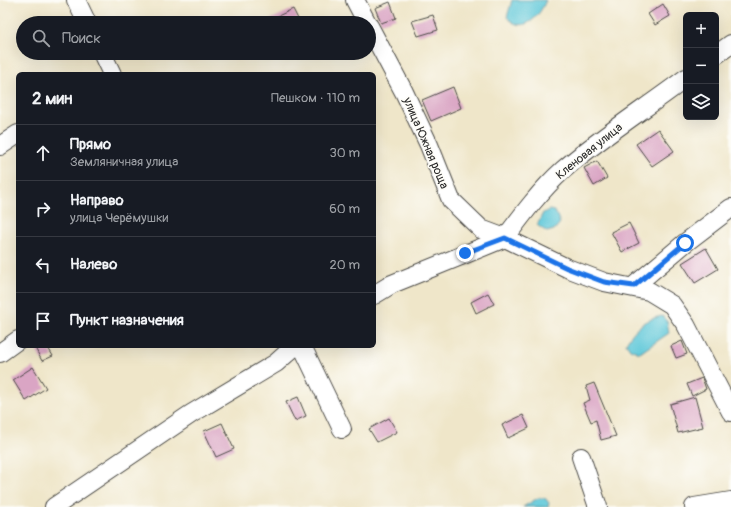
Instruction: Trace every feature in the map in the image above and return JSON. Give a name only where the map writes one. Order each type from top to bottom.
[{"type":"street","points":[[76,0],[84,16]]},
{"type":"street","points":[[355,0],[363,16]]},
{"type":"street","name":"улица Южная роща","points":[[376,39],[408,98],[429,145],[450,200],[480,229],[505,238],[567,268],[604,282],[634,286],[649,291],[672,305],[726,388],[731,412]]},
{"type":"street","points":[[719,53],[731,44]]},
{"type":"street","points":[[105,60],[111,72]]},
{"type":"street","name":"Кленовая улица","points":[[505,238],[536,198],[562,171],[596,143],[683,80]]},
{"type":"street","points":[[0,146],[16,135]]},
{"type":"street","points":[[634,286],[685,243],[731,208]]},
{"type":"street","points":[[376,293],[392,284],[505,238]]},
{"type":"street","points":[[0,352],[16,341]]},
{"type":"street","points":[[54,507],[191,414],[276,363],[293,348]]},
{"type":"street","points":[[303,348],[342,429]]},
{"type":"street","points":[[581,457],[598,507]]},
{"type":"street","points":[[694,507],[731,501]]},
{"type":"water","points":[[512,0],[546,0],[540,12],[530,22],[519,25],[507,17]]},
{"type":"water","points":[[549,210],[555,211],[560,223],[554,230],[547,232],[537,225],[543,213]]},
{"type":"water","points":[[662,316],[667,320],[669,333],[640,353],[630,349],[626,343],[636,329],[645,322]]},
{"type":"water","points":[[538,498],[545,498],[549,503],[548,507],[523,507]]},
{"type":"building","points":[[390,2],[396,18],[381,23],[375,8]]},
{"type":"building","points":[[663,4],[670,16],[655,25],[648,14]]},
{"type":"building","points":[[293,9],[296,16],[278,16]]},
{"type":"building","points":[[433,15],[438,30],[418,36],[412,21]]},
{"type":"building","points":[[453,87],[461,108],[431,121],[422,100]]},
{"type":"building","points":[[658,129],[674,151],[652,166],[636,144]]},
{"type":"building","points":[[597,161],[607,178],[594,186],[584,168]]},
{"type":"building","points":[[629,223],[639,243],[622,252],[611,232]]},
{"type":"building","points":[[706,248],[718,269],[695,283],[682,263]]},
{"type":"building","points":[[488,293],[494,304],[476,313],[471,302]]},
{"type":"building","points":[[682,341],[687,354],[676,358],[671,346]]},
{"type":"building","points":[[35,348],[48,348],[53,356],[42,361]]},
{"type":"building","points":[[33,367],[46,388],[26,401],[13,380]]},
{"type":"building","points":[[702,378],[706,389],[692,396],[687,384]]},
{"type":"building","points":[[594,383],[616,436],[601,440],[596,420],[591,422],[583,403],[590,400],[586,386]]},
{"type":"building","points":[[298,397],[306,416],[295,421],[286,402]]},
{"type":"building","points":[[695,397],[703,427],[678,433],[670,404]]},
{"type":"building","points":[[523,415],[529,428],[508,438],[502,425]]},
{"type":"building","points":[[389,418],[397,432],[377,442],[369,429]]},
{"type":"building","points":[[222,423],[234,449],[216,457],[204,431]]},
{"type":"route","points":[[465,253],[505,238],[567,268],[604,282],[634,286],[685,243]]}]
